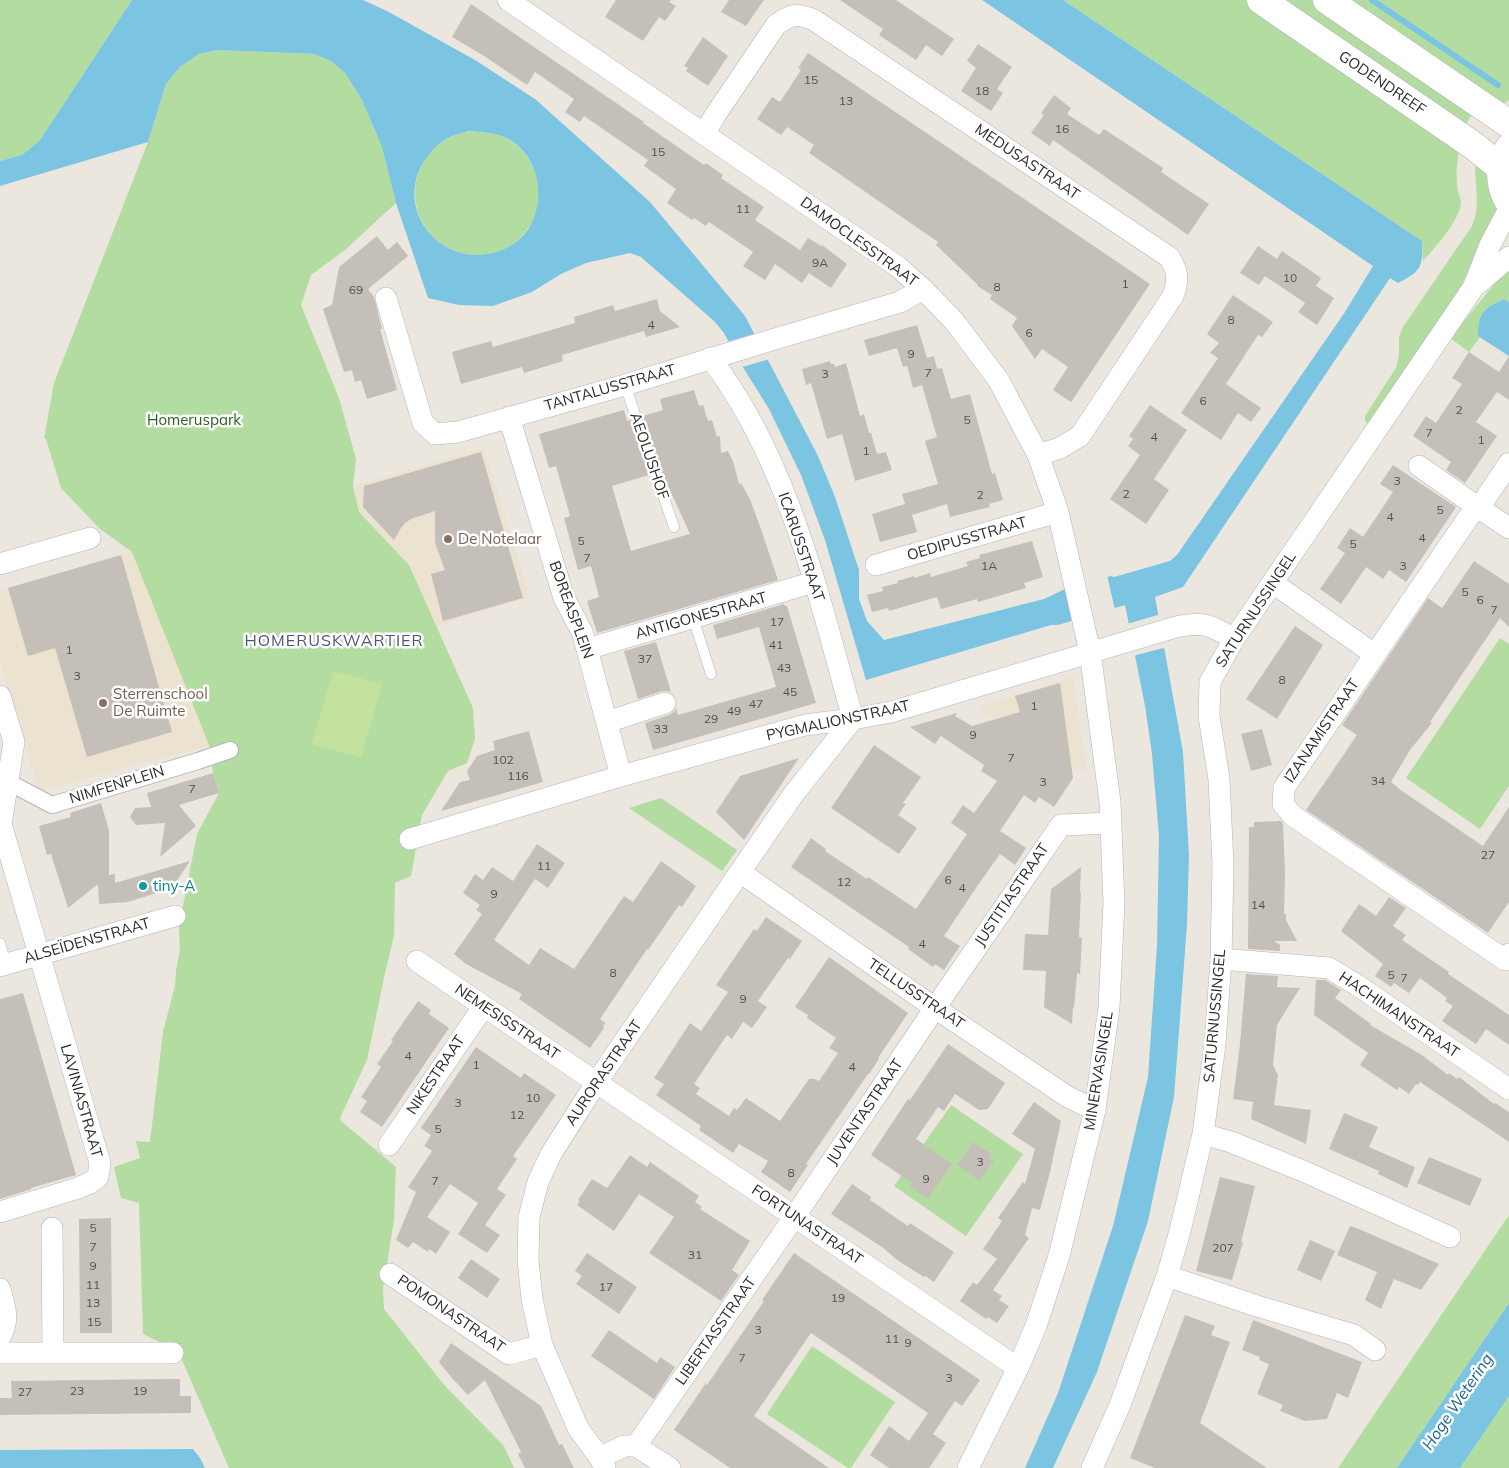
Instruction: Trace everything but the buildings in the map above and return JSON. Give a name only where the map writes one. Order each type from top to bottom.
[{"type":"main road","name":"GODENDREEF","points":[[1261,0],[1474,146],[1505,158]]},
{"type":"main road","points":[[1327,0],[1509,124]]},
{"type":"main road","points":[[1505,158],[1500,177],[1502,188],[1509,202]]},
{"type":"street","name":"DAMOCLESSTRAAT","points":[[508,0],[897,266],[922,288],[954,321],[999,381],[1038,455],[1058,512],[1090,652]]},
{"type":"street","name":"MEDUSASTRAAT","points":[[704,134],[776,25],[787,17],[801,15],[814,20],[1170,258],[1178,276],[1173,296],[1080,436],[1060,448],[1038,455]]},
{"type":"street","name":"SATURNUSSINGEL","points":[[1092,1468],[1120,1404],[1167,1276],[1180,1231],[1203,1134],[1215,1044],[1221,959],[1223,865],[1219,779],[1209,716],[1210,682],[1234,639],[1473,288],[1490,245],[1509,208]]},
{"type":"street","name":"SATURNUSSINGEL","points":[[1473,288],[1509,257]]},
{"type":"street","name":"TANTALUSSTRAAT","points":[[386,298],[423,423],[435,434],[458,432],[624,385],[900,302],[922,288]]},
{"type":"street","name":"ICARUSSTRAAT","points":[[710,358],[733,390],[761,443],[794,516],[853,719]]},
{"type":"street","name":"BOREASPLEIN","points":[[509,417],[564,598],[582,632],[621,776]]},
{"type":"street","name":"IZANAMISTRAAT","points":[[1509,463],[1479,508],[1468,518],[1284,788],[1283,804],[1293,816],[1505,960],[1509,954]]},
{"type":"street","points":[[1419,466],[1509,528]]},
{"type":"street","name":"OEDIPUSSTRAAT","points":[[876,565],[1058,512]]},
{"type":"street","points":[[0,564],[90,538]]},
{"type":"street","name":"ANTIGONESTRAAT","points":[[587,649],[814,582]]},
{"type":"street","points":[[1272,583],[1374,654]]},
{"type":"street","name":"PYGMALIONSTRAAT","points":[[410,839],[621,776],[805,725],[891,712],[1192,623],[1214,627],[1234,639]]},
{"type":"street","name":"MINERVASINGEL","points":[[968,1468],[1018,1368],[1036,1326],[1059,1256],[1095,1110],[1109,1006],[1114,903],[1110,802],[1090,652]]},
{"type":"street","points":[[0,696],[14,742],[4,783],[1,824],[38,954]]},
{"type":"street","points":[[607,722],[665,703]]},
{"type":"street","name":"AURORASTRAAT","points":[[603,1463],[578,1428],[542,1345],[532,1299],[528,1260],[529,1217],[538,1182],[551,1154],[596,1083],[793,795],[853,719]]},
{"type":"street","name":"NIMFENPLEIN","points":[[4,783],[52,805],[230,750]]},
{"type":"street","name":"JUSTITIASTRAAT","points":[[935,1008],[1061,825],[1111,823]]},
{"type":"street","name":"TELLUSSTRAAT","points":[[740,872],[935,1008],[1068,1097],[1095,1110]]},
{"type":"street","name":"ALSEÏDENSTRAAT","points":[[3,965],[175,916]]},
{"type":"street","name":"LAVINIASTRAAT","points":[[0,1212],[78,1188],[98,1177],[100,1163],[38,954]]},
{"type":"street","name":"HACHIMANSTRAAT","points":[[1221,959],[1329,968],[1357,985],[1509,1089]]},
{"type":"street","name":"NEMESISSTRAAT","points":[[417,961],[596,1083]]},
{"type":"street","name":"NIKESTRAAT","points":[[389,1145],[484,1006]]},
{"type":"street","name":"JUVENTASTRAAT","points":[[795,1216],[935,1008]]},
{"type":"street","name":"FORTUNASTRAAT","points":[[596,1083],[1018,1368]]},
{"type":"street","points":[[1203,1134],[1232,1142],[1303,1171],[1450,1237]]},
{"type":"street","name":"LIBERTASSTRAAT","points":[[636,1446],[795,1216]]},
{"type":"street","points":[[52,1228],[53,1353]]},
{"type":"street","name":"POMONASTRAAT","points":[[390,1274],[509,1354],[542,1345]]},
{"type":"street","points":[[1167,1276],[1257,1306],[1354,1335],[1376,1350]]},
{"type":"street","points":[[0,1289],[7,1320],[0,1337]]},
{"type":"street","points":[[0,1353],[173,1353]]},
{"type":"street","points":[[603,1463],[624,1446],[636,1446],[670,1468]]},
{"type":"lane","name":"AEOLUSHOF","points":[[624,385],[674,527]]},
{"type":"lane","points":[[693,618],[711,674]]},
{"type":"lane","points":[[0,942],[3,965]]},
{"type":"shaded area","name":"De Notelaar","points":[[484,448],[530,597],[435,626],[409,565],[359,513],[353,486]]},
{"type":"shaded area","name":"Sterrenschool De Ruimte","points":[[132,552],[210,745],[39,791],[0,662],[0,591]]},
{"type":"shaded area","points":[[1072,677],[1087,773],[1068,765],[979,708]]},
{"type":"green space","points":[[0,0],[132,0],[40,140],[22,155],[0,161]]},
{"type":"green space","points":[[1063,0],[1248,0],[1459,152],[1457,176],[1461,202],[1457,217],[1423,261],[1422,241]]},
{"type":"green space","points":[[1268,0],[1314,0],[1475,110],[1461,131]]},
{"type":"green space","points":[[1335,0],[1509,0],[1509,100],[1497,108]]},
{"type":"green space","name":"Homeruspark","points":[[217,50],[314,54],[331,61],[345,73],[362,100],[382,147],[396,203],[345,250],[311,275],[301,305],[339,398],[356,459],[353,486],[359,512],[409,565],[473,708],[475,739],[467,763],[448,771],[422,815],[411,876],[395,883],[394,936],[367,1060],[340,1118],[341,1121],[396,1167],[394,1220],[383,1288],[384,1309],[445,1386],[504,1446],[514,1468],[229,1468],[178,1351],[143,1334],[139,1203],[121,1198],[114,1167],[140,1158],[136,1141],[150,1142],[163,1032],[175,986],[180,950],[179,926],[197,834],[219,793],[213,773],[209,745],[132,552],[99,528],[61,488],[46,439],[44,438],[54,383],[148,142],[166,84],[180,67],[199,54]]},
{"type":"green space","points":[[477,131],[501,136],[521,149],[534,169],[539,193],[534,217],[521,237],[501,250],[477,255],[453,250],[433,237],[420,217],[415,193],[420,169],[433,149],[453,136]]},
{"type":"green space","points":[[1476,160],[1484,164],[1498,206],[1494,225],[1450,306],[1369,425],[1365,421],[1365,416],[1396,368],[1399,355],[1399,337],[1403,327],[1472,226],[1477,201]]},
{"type":"green space","points":[[1509,266],[1509,302],[1504,299],[1487,308],[1479,321],[1478,335],[1480,337],[1469,352],[1450,338]]},
{"type":"green space","points":[[1500,638],[1509,644],[1509,786],[1480,829],[1406,778]]},
{"type":"green space","points":[[333,671],[382,684],[361,758],[312,744]]},
{"type":"green space","points":[[661,798],[737,850],[722,871],[629,808]]},
{"type":"green space","points":[[951,1105],[1023,1154],[966,1236],[894,1186]]},
{"type":"green space","points":[[1509,1215],[1509,1303],[1397,1468],[1338,1468]]},
{"type":"green space","points":[[812,1346],[895,1402],[851,1468],[848,1468],[767,1414]]},
{"type":"green space","points":[[1509,1396],[1509,1468],[1460,1468]]},
{"type":"water","points":[[132,0],[363,0],[387,11],[475,60],[535,99],[650,202],[745,316],[818,456],[835,497],[859,570],[859,599],[867,621],[884,640],[1044,599],[1065,589],[1170,561],[1177,555],[1345,312],[1373,266],[982,0],[1063,0],[1422,241],[1422,256],[1419,267],[1412,275],[1398,283],[1390,278],[1183,587],[1155,597],[1183,752],[1189,855],[1187,924],[1174,1097],[1148,1221],[1097,1372],[1053,1468],[1025,1468],[1058,1393],[1113,1226],[1148,1077],[1157,946],[1159,836],[1152,754],[1145,706],[1125,605],[866,680],[825,540],[801,475],[769,409],[724,333],[714,321],[641,257],[630,253],[586,263],[561,274],[532,292],[493,306],[459,305],[428,298],[396,203],[382,147],[362,100],[345,73],[331,61],[314,54],[217,50],[199,54],[180,67],[166,84],[148,142],[0,186],[0,161],[22,155],[40,140]],"holes":[[[469,131],[497,135],[517,145],[532,164],[538,188],[536,212],[525,233],[512,245],[501,250],[475,255],[456,251],[439,242],[426,229],[418,213],[414,194],[417,176],[427,157],[443,141]]]},
{"type":"water","points":[[1504,299],[1509,302],[1509,356],[1478,336],[1481,316],[1487,308]]},
{"type":"water","name":"Hoge Wetering","points":[[1509,1303],[1509,1396],[1460,1468],[1397,1468]]},
{"type":"water","points":[[193,1449],[205,1468],[0,1468],[0,1450]]},
{"type":"pier","points":[[757,333],[770,359],[742,367],[726,342]]},
{"type":"pier","points":[[1107,575],[1115,610],[1072,623],[1065,587]]},
{"type":"pier","points":[[1161,614],[1167,647],[1133,656],[1127,624]]},
{"type":"waterway","points":[[1372,0],[1498,85]]},
{"type":"place","name":"De Notelaar","points":[[448,539]]},
{"type":"place","name":"Sterrenschool De Ruimte","points":[[103,703]]},
{"type":"place","name":"tiny-A","points":[[143,886]]},
{"type":"district","name":"HOMERUSKWARTIER","points":[[334,641]]}]
